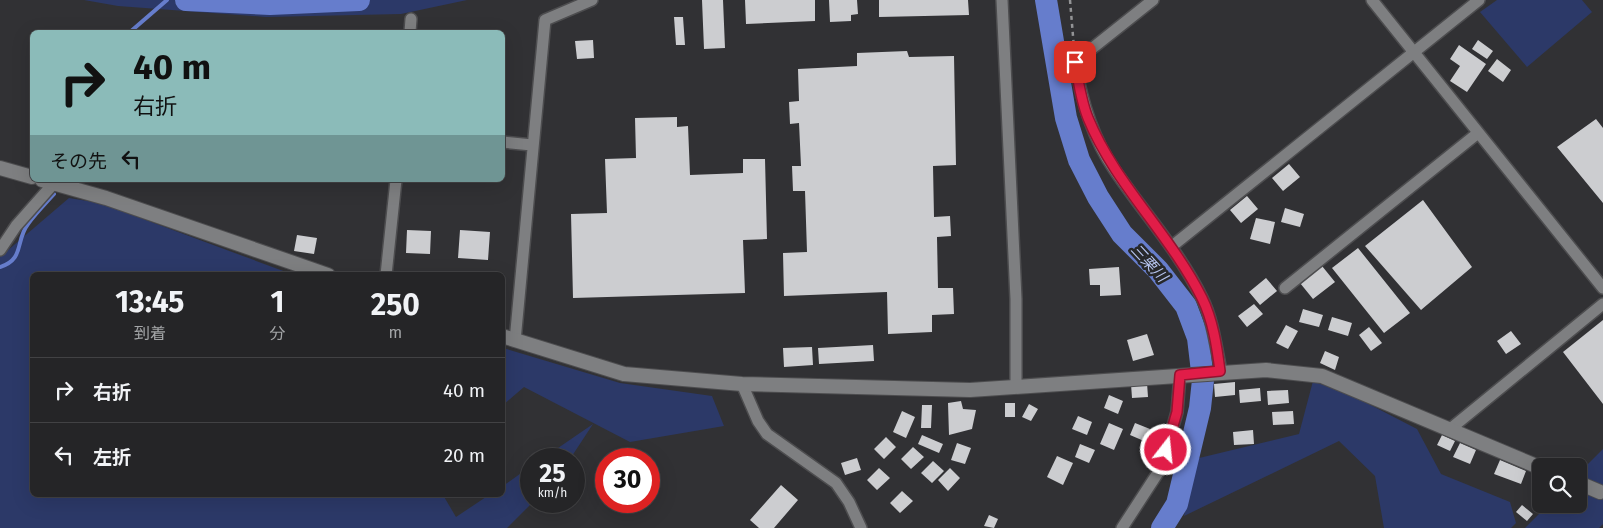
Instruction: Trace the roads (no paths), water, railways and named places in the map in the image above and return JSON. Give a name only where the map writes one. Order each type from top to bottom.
[{"type":"street","points":[[592,0],[545,20],[509,338],[624,374],[671,380],[742,384],[970,390],[1220,371],[1266,370],[1322,376],[1532,464]]},
{"type":"street","points":[[1002,0],[1016,299],[1016,386]]},
{"type":"street","points":[[1153,0],[1075,62],[1087,117],[1112,167],[1171,247],[1202,299],[1215,339],[1220,371]]},
{"type":"street","points":[[1372,0],[1603,288]]},
{"type":"street","points":[[1171,247],[1479,0]]},
{"type":"street","points":[[410,30],[411,20]]},
{"type":"street","points":[[1285,288],[1478,133]]},
{"type":"street","points":[[505,142],[532,145]]},
{"type":"street","points":[[0,168],[30,176]]},
{"type":"street","points":[[0,250],[48,182],[106,198],[319,272]]},
{"type":"street","points":[[386,272],[396,182]]},
{"type":"street","points":[[1449,430],[1603,304]]},
{"type":"street","points":[[1122,528],[1161,468],[1177,412],[1180,375]]},
{"type":"street","points":[[742,384],[758,421],[767,434],[836,483],[849,502],[861,528]]},
{"type":"street","points":[[1587,486],[1600,492]]},
{"type":"waterway","points":[[132,30],[167,0]]},
{"type":"waterway","points":[[186,0],[270,4],[359,0]]},
{"type":"waterway","name":"三栗川","points":[[1046,0],[1066,118],[1079,160],[1098,197],[1122,234],[1158,270],[1186,306],[1198,338],[1203,380],[1200,408],[1177,504],[1162,528]]},
{"type":"waterway","points":[[0,267],[8,264],[13,259],[24,230],[37,212],[54,194]]}]
